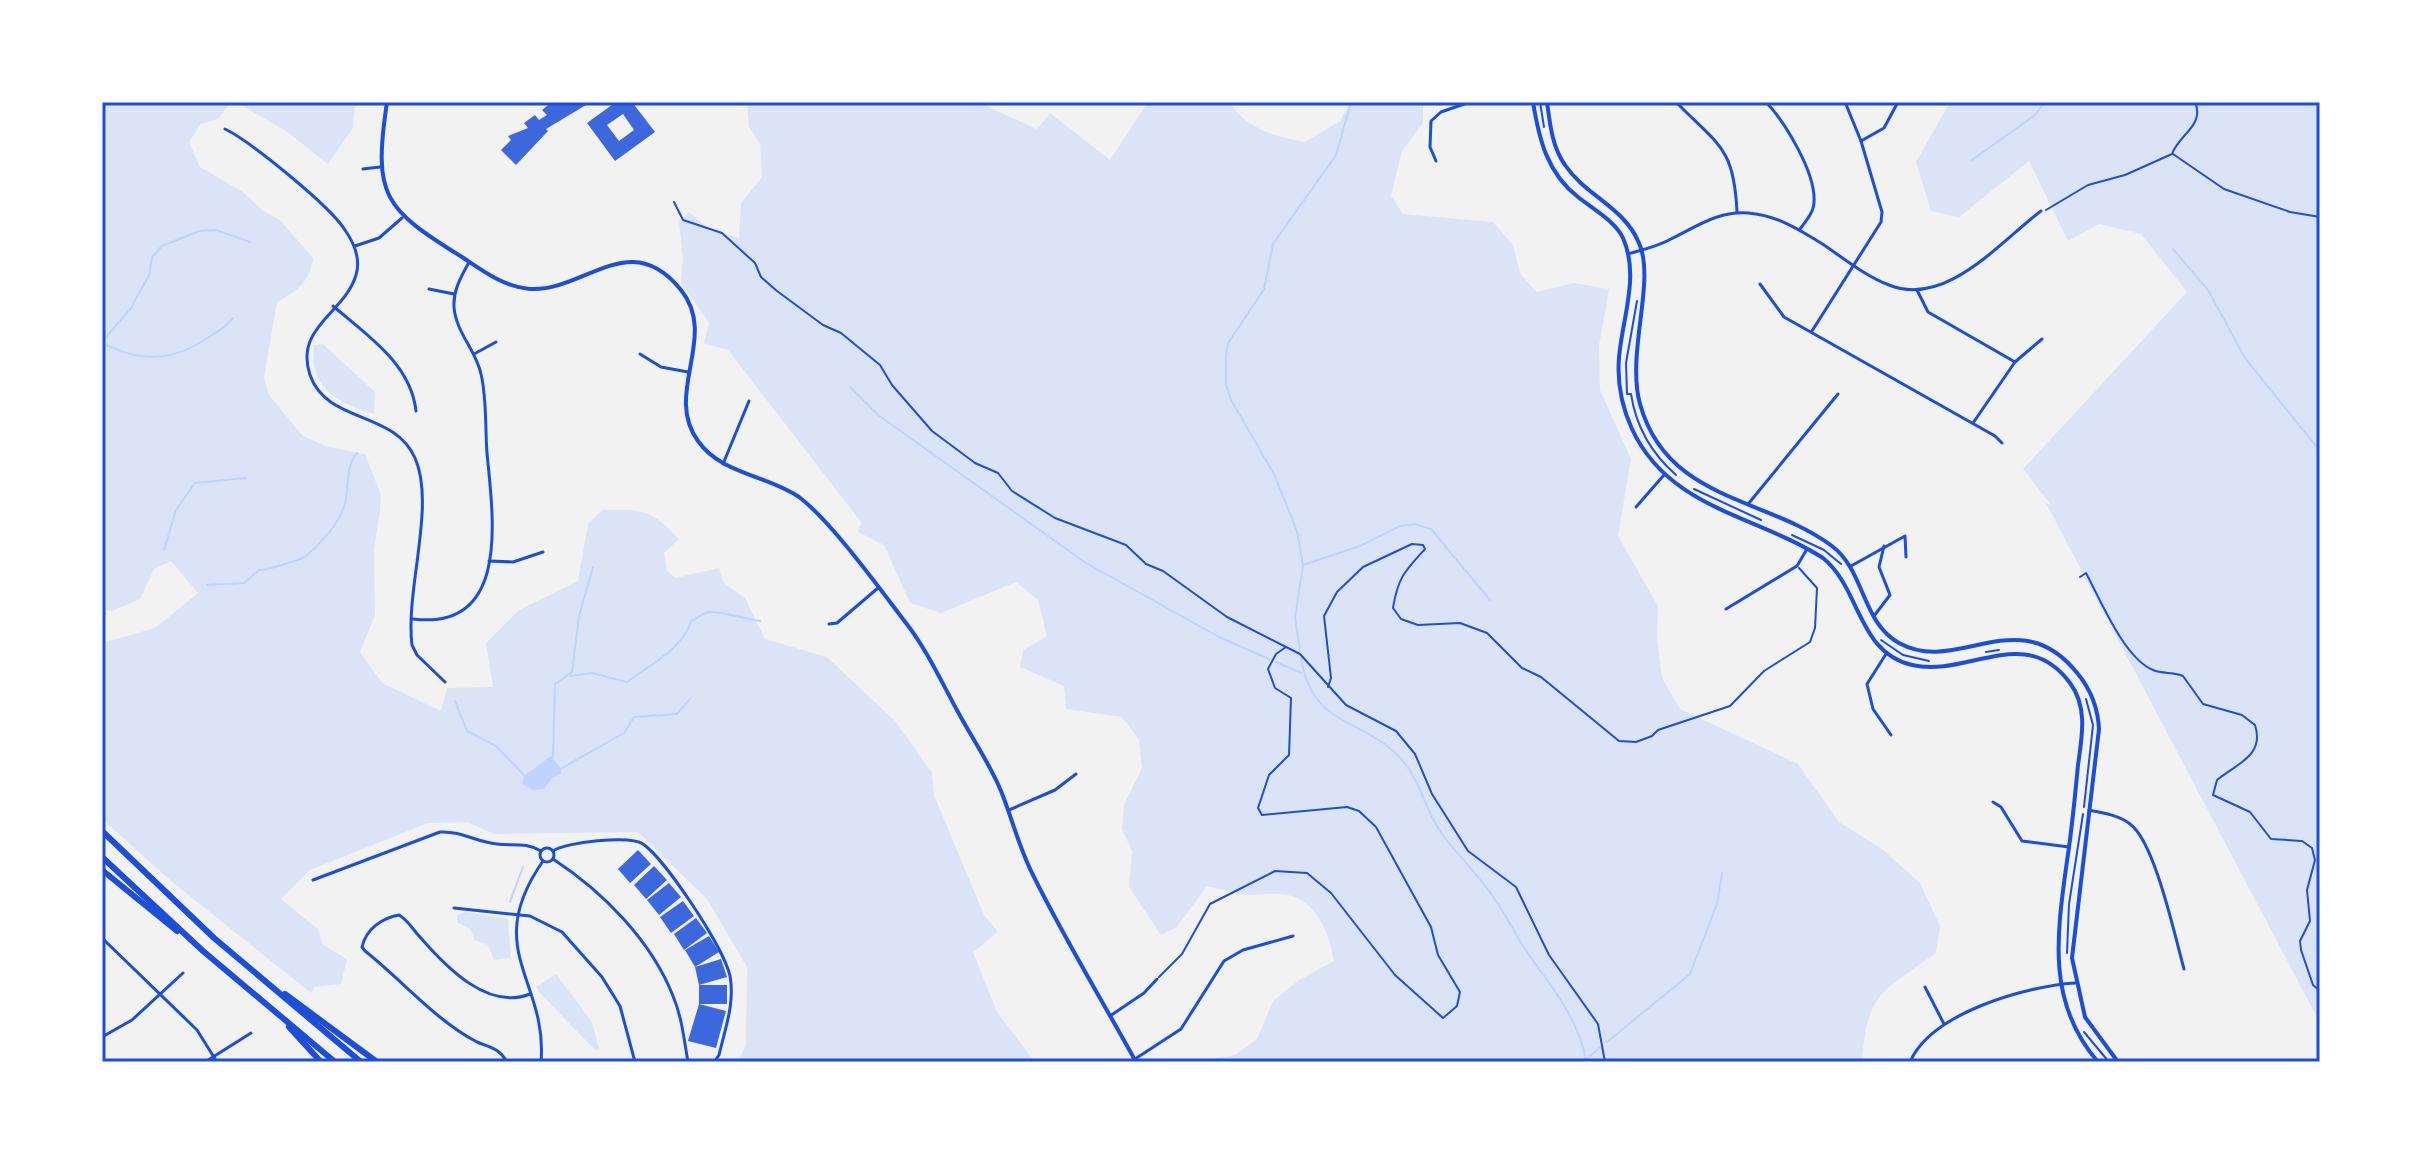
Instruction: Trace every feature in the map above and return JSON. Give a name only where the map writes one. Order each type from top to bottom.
[{"type":"highway","points":[[103,831],[243,964],[361,1062]]},
{"type":"highway","points":[[102,857],[203,951]]},
{"type":"highway","points":[[102,870],[335,1062]]},
{"type":"highway","points":[[243,964],[377,1062]]},
{"type":"highway","points":[[285,1020],[299,1041],[321,1062]]},
{"type":"main road","points":[[387,102],[380,167],[389,196],[402,218],[469,262],[509,285],[529,289],[551,287],[612,263],[636,263],[661,272],[678,286],[691,305],[696,333],[684,399],[687,420],[697,440],[723,464],[775,484],[803,501],[917,638],[1009,810],[1032,874],[1135,1060]]},
{"type":"main road","points":[[1533,102],[1542,145],[1555,173],[1618,230],[1628,254],[1630,282],[1619,358],[1622,401],[1642,449],[1664,475],[1703,503],[1807,549],[1838,571],[1865,627],[1886,654],[1909,664],[1943,669],[1994,655],[2030,655],[2047,662],[2068,681],[2079,701],[2083,724],[2056,960],[2071,1023],[2098,1062]]},
{"type":"main road","points":[[1547,102],[1554,143],[1565,165],[1624,218],[1642,249],[1644,273],[1635,376],[1641,406],[1652,435],[1676,466],[1713,490],[1823,540],[1851,566],[1874,616],[1885,632],[1914,650],[1931,653],[2014,638],[2054,651],[2078,674],[2092,696],[2099,725],[2072,958],[2075,983],[2085,1017],[2118,1062]]},
{"type":"main road","points":[[2068,681],[2078,674]]},
{"type":"street","points":[[1436,161],[1430,147],[1431,121],[1441,112],[1470,102]]},
{"type":"street","points":[[1676,102],[1728,156],[1735,178],[1737,212]]},
{"type":"street","points":[[1766,102],[1793,137],[1814,197],[1812,212],[1800,230]]},
{"type":"street","points":[[1811,332],[1881,222],[1882,212],[1861,141],[1845,102]]},
{"type":"street","points":[[1861,141],[1884,128],[1898,102]]},
{"type":"street","points":[[225,129],[331,213],[354,247],[358,263],[355,279],[316,328],[308,351],[314,385],[334,405],[389,428],[409,447],[419,469],[422,495],[411,619],[412,645],[417,655],[445,682]]},
{"type":"street","points":[[363,169],[380,167]]},
{"type":"street","points":[[1628,254],[1669,240],[1702,221],[1737,212],[1766,215],[1800,230],[1888,285],[1917,290],[1941,284],[1973,265],[2004,245],[2041,211]]},
{"type":"street","points":[[354,247],[379,238],[402,218]]},
{"type":"street","points":[[411,619],[445,620],[462,611],[479,594],[489,561],[492,501],[481,374],[461,332],[454,294],[469,262]]},
{"type":"street","points":[[1760,284],[1776,310],[1973,423],[2002,443]]},
{"type":"street","points":[[429,289],[454,294]]},
{"type":"street","points":[[1917,290],[1928,312],[2015,362]]},
{"type":"street","points":[[333,306],[402,370],[414,391],[416,411]]},
{"type":"street","points":[[1973,423],[2015,362],[2042,339]]},
{"type":"street","points":[[474,354],[496,342]]},
{"type":"street","points":[[640,354],[661,367],[688,372]]},
{"type":"street","points":[[1748,506],[1838,394]]},
{"type":"street","points":[[723,464],[749,401]]},
{"type":"street","points":[[1636,507],[1664,475]]},
{"type":"street","points":[[1851,566],[1905,536],[1906,557]]},
{"type":"street","points":[[1874,616],[1890,595],[1879,567],[1884,546]]},
{"type":"street","points":[[1726,609],[1797,566],[1807,549]]},
{"type":"street","points":[[489,561],[513,562],[543,552]]},
{"type":"street","points":[[829,624],[837,623],[878,588]]},
{"type":"street","points":[[1886,654],[1867,684],[1873,709],[1891,735]]},
{"type":"street","points":[[1009,810],[1055,790],[1076,774]]},
{"type":"street","points":[[1993,802],[2001,807],[2022,841],[2069,847]]},
{"type":"street","points":[[2089,810],[2121,818],[2140,835],[2166,903],[2184,969]]},
{"type":"street","points":[[313,880],[440,832],[460,832],[496,844],[526,844],[541,851]]},
{"type":"street","points":[[553,851],[564,845],[635,840],[649,849],[664,868],[712,934],[726,960],[732,994],[719,1055],[714,1062]]},
{"type":"street","points":[[541,851],[546,848],[553,851]]},
{"type":"street","points":[[541,851],[543,861],[526,887],[517,914],[520,965],[540,1028],[541,1062]]},
{"type":"street","points":[[553,851],[553,859]]},
{"type":"street","points":[[543,861],[553,859],[594,889],[649,952],[674,998],[688,1062]]},
{"type":"street","points":[[454,908],[517,914],[551,924],[587,958],[620,1006],[635,1062]]},
{"type":"street","points":[[507,1062],[500,1051],[445,1021],[365,951],[363,939],[375,925],[399,915],[444,961],[477,987],[504,1000],[530,994]]},
{"type":"street","points":[[1135,1060],[1181,1029],[1224,961],[1243,950],[1293,936]]},
{"type":"street","points":[[102,938],[197,1030],[217,1062]]},
{"type":"street","points":[[102,1037],[132,1020],[183,973]]},
{"type":"street","points":[[1110,1016],[1144,993],[1157,979]]},
{"type":"street","points":[[1910,1062],[1925,1038],[1944,1024],[2013,995],[2075,983]]},
{"type":"street","points":[[1925,987],[1944,1024]]},
{"type":"street","points":[[205,1062],[251,1033]]},
{"type":"path","points":[[2041,211],[2088,185],[2125,175],[2172,154],[2176,143],[2197,120],[2195,102]]},
{"type":"path","points":[[2172,154],[2224,189],[2290,212],[2320,217]]},
{"type":"path","points":[[674,202],[683,220],[722,233],[755,263],[761,277],[777,291],[823,325],[841,333],[880,365],[892,385],[932,431],[975,463],[998,473],[1012,491],[1055,518],[1126,545],[1146,564],[1163,571],[1227,617],[1287,646],[1312,666],[1346,705],[1396,731],[1415,754],[1432,794],[1468,851],[1516,887],[1549,955],[1598,1024],[1605,1062]]},
{"type":"path","points":[[1638,294],[1626,363],[1627,394],[1631,394],[1634,413],[1649,445],[1679,478]]},
{"type":"path","points":[[1687,484],[1766,523]]},
{"type":"path","points":[[1789,533],[1824,550],[1844,567]]},
{"type":"path","points":[[1328,688],[1331,678],[1324,616],[1328,606],[1363,567],[1418,544],[1425,549],[1403,571],[1395,593],[1393,608],[1401,619],[1418,625],[1460,623],[1487,633],[1522,668],[1541,677],[1619,741],[1636,742],[1658,730],[1730,706],[1764,671],[1810,642],[1815,628],[1817,588],[1803,572]]},
{"type":"path","points":[[2080,577],[2086,573],[2113,625],[2144,665],[2155,671],[2183,676],[2203,704],[2242,715],[2255,725],[2257,740],[2250,757],[2217,780],[2213,795],[2250,812],[2271,839],[2302,841],[2312,848],[2315,860],[2307,890],[2310,921],[2300,941],[2313,985],[2320,991]]},
{"type":"path","points":[[1876,633],[1898,652],[1940,662]]},
{"type":"path","points":[[1157,979],[1182,954],[1210,904],[1275,871],[1307,873],[1331,893],[1395,975],[1443,1018],[1457,1006],[1460,992],[1438,955],[1431,927],[1376,827],[1359,811],[1347,807],[1262,815],[1258,808],[1269,775],[1289,755],[1291,698],[1275,688],[1268,669],[1276,654],[1287,646]]},
{"type":"path","points":[[1980,654],[1996,649],[2005,652]]},
{"type":"path","points":[[2068,957],[2069,904],[2093,725],[2085,694]]},
{"type":"path","points":[[2080,1026],[2109,1062]]},
{"type":"shaded area","points":[[102,102],[231,102],[218,119],[201,124],[189,142],[200,167],[243,192],[263,211],[280,220],[313,258],[309,273],[301,285],[277,302],[264,378],[269,395],[303,436],[328,447],[365,454],[381,495],[374,550],[375,615],[360,652],[382,683],[441,711],[447,688],[493,687],[486,643],[519,610],[578,581],[588,524],[602,510],[636,511],[652,516],[679,539],[664,553],[667,571],[675,578],[719,568],[724,583],[745,598],[765,639],[827,657],[895,721],[932,773],[934,795],[984,915],[998,932],[973,952],[997,1012],[1035,1062],[738,1062],[746,1045],[747,967],[707,899],[638,832],[494,834],[467,822],[428,823],[310,870],[281,899],[318,929],[323,945],[347,959],[341,984],[315,987],[311,993],[171,881],[102,819],[102,643],[155,628],[198,593],[171,561],[154,569],[140,599],[112,611],[102,610]]},
{"type":"shaded area","points":[[236,102],[355,102],[353,128],[328,164],[286,131]]},
{"type":"shaded area","points":[[747,102],[977,102],[1037,129],[1050,113],[1110,160],[1148,102],[1230,102],[1253,125],[1284,138],[1305,142],[1340,121],[1351,102],[1423,102],[1423,123],[1402,151],[1391,196],[1403,214],[1493,222],[1513,245],[1520,274],[1537,292],[1574,283],[1609,289],[1599,346],[1600,390],[1631,459],[1618,536],[1658,606],[1657,637],[1662,678],[1680,709],[1798,764],[1839,822],[1882,849],[1920,883],[1940,926],[1936,953],[1890,986],[1873,1007],[1864,1039],[1862,1062],[1210,1062],[1210,1059],[1235,1055],[1257,1039],[1273,1001],[1299,980],[1334,961],[1324,927],[1311,908],[1292,896],[1243,895],[1206,887],[1177,927],[1161,935],[1129,887],[1132,851],[1122,829],[1124,805],[1142,768],[1139,740],[1122,717],[1066,709],[1064,686],[1020,667],[1023,650],[1047,636],[1038,600],[1016,582],[941,613],[910,603],[884,545],[858,532],[861,522],[728,350],[704,343],[709,323],[681,283],[683,258],[679,222],[689,212],[711,231],[739,238],[741,203],[762,177],[760,144],[749,127]]},
{"type":"shaded area","points":[[1950,102],[2320,102],[2320,1023],[2046,503],[2051,505],[2023,469],[2187,292],[2141,234],[2099,224],[2068,241],[2029,161],[1959,217],[1931,211],[1916,162]]},
{"type":"shaded area","points":[[323,344],[375,392],[374,414],[338,399],[321,383],[313,360],[314,345]]},
{"type":"shaded area","points":[[466,912],[508,919],[511,958],[494,960],[488,945],[475,940],[470,929],[457,922],[457,915]]},
{"type":"shaded area","points":[[556,974],[592,1022],[599,1049],[596,1051],[536,987]]},
{"type":"water","points":[[551,756],[561,769],[561,774],[552,778],[544,789],[533,790],[522,784],[524,776]]},
{"type":"building","points":[[552,102],[557,105],[562,102],[591,102],[546,129],[548,131],[516,165],[501,150],[511,140],[508,136],[528,128],[524,123],[535,115],[539,120],[547,115],[542,110]]},
{"type":"building","points":[[616,102],[632,102],[655,132],[615,161],[587,123]],"holes":[[[623,114],[634,130],[619,141],[607,125]]]},
{"type":"building","points":[[638,850],[651,864],[630,883],[618,869]]},
{"type":"building","points":[[654,866],[667,880],[646,899],[634,885]]},
{"type":"building","points":[[669,883],[681,897],[659,915],[647,900]]},
{"type":"building","points":[[683,901],[694,916],[671,933],[660,917]]},
{"type":"building","points":[[696,918],[707,933],[684,950],[674,934]]},
{"type":"building","points":[[709,936],[719,952],[695,967],[685,950]]},
{"type":"building","points":[[721,959],[727,977],[699,985],[695,967]]},
{"type":"building","points":[[699,985],[727,985],[727,1004],[699,1004]]},
{"type":"building","points":[[699,1004],[726,1011],[716,1048],[688,1041]]},
{"type":"waterway","points":[[1300,650],[1295,618],[1303,565],[1297,531],[1274,474],[1231,400],[1226,384],[1226,355],[1228,343],[1264,289],[1273,244],[1336,155],[1351,102]]},
{"type":"waterway","points":[[1972,160],[2035,115],[2045,102]]},
{"type":"waterway","points":[[102,342],[131,308],[149,275],[152,257],[162,246],[199,231],[216,230],[250,242]]},
{"type":"waterway","points":[[2173,249],[2208,290],[2245,358],[2320,451]]},
{"type":"waterway","points":[[102,343],[130,354],[169,355],[195,345],[222,329],[233,318]]},
{"type":"waterway","points":[[850,387],[878,415],[1086,563],[1219,637],[1269,659]]},
{"type":"waterway","points":[[207,585],[244,583],[259,570],[306,556],[328,534],[341,514],[350,465],[357,453]]},
{"type":"waterway","points":[[164,550],[176,510],[195,483],[246,478]]},
{"type":"waterway","points":[[1303,565],[1360,546],[1400,526],[1415,524],[1431,529],[1490,600]]},
{"type":"waterway","points":[[553,757],[555,684],[572,672],[579,616],[593,567]]},
{"type":"waterway","points":[[570,676],[592,673],[627,682],[673,648],[691,621],[708,612],[760,621]]},
{"type":"waterway","points":[[1301,657],[1307,680],[1328,710],[1388,747],[1409,769],[1440,831],[1488,889],[1572,1019],[1586,1062]]},
{"type":"waterway","points":[[1276,662],[1301,673]]},
{"type":"waterway","points":[[562,768],[624,733],[634,717],[677,714],[690,699]]},
{"type":"waterway","points":[[455,701],[467,731],[496,746],[525,776]]},
{"type":"waterway","points":[[510,902],[523,867]]},
{"type":"waterway","points":[[1607,1042],[1690,974],[1717,904],[1722,873]]},
{"type":"waterway","points":[[1586,1060],[1600,1047]]}]
